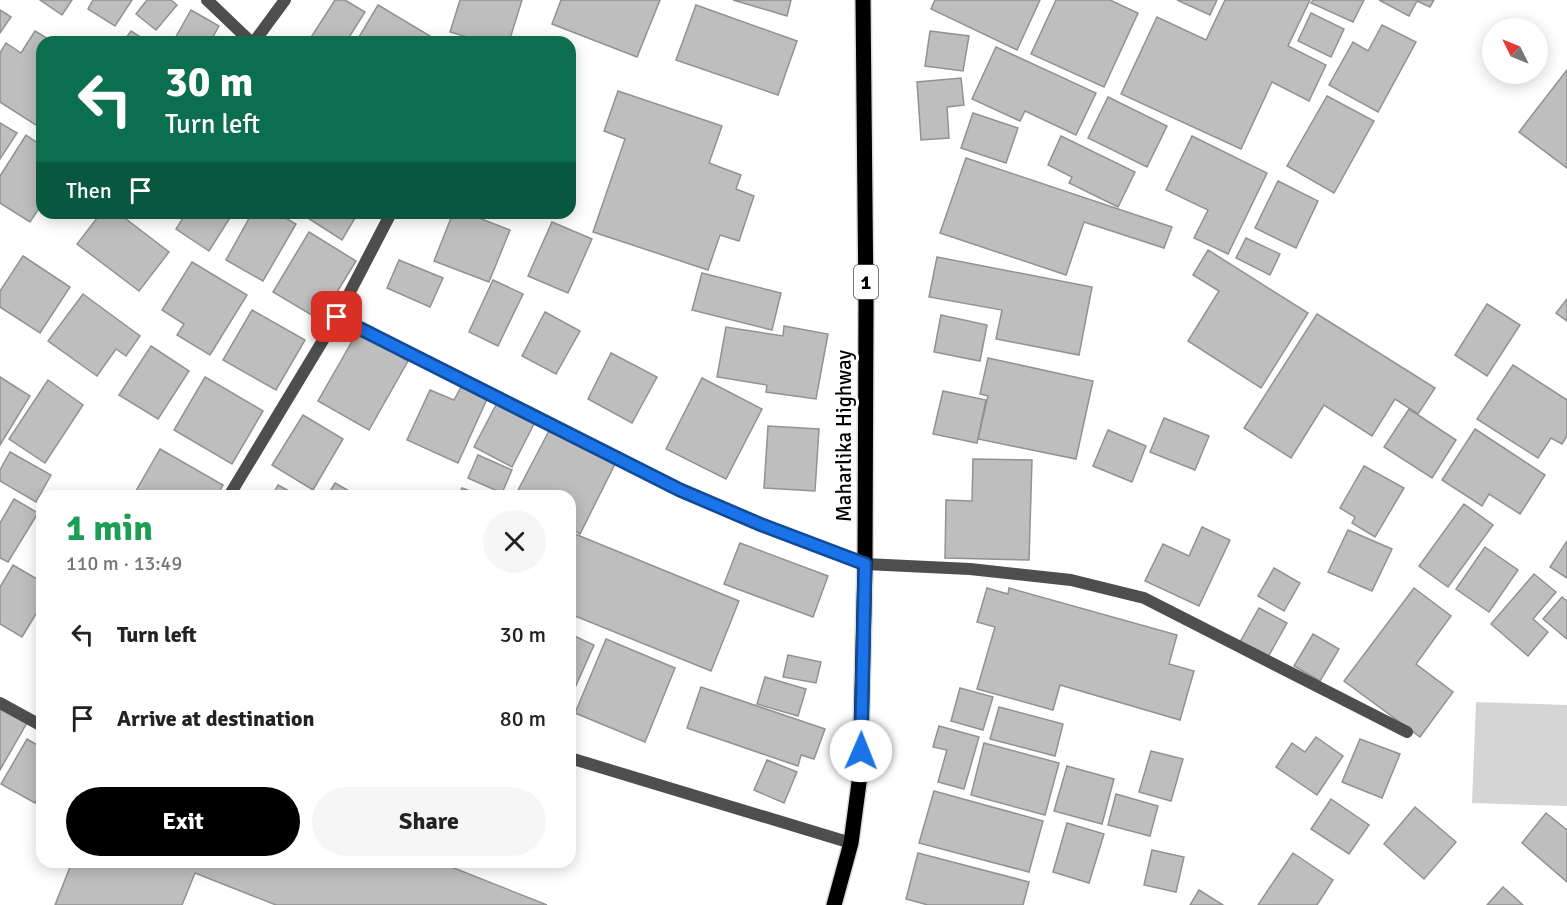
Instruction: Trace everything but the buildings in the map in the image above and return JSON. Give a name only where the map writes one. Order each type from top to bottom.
[{"type":"main road","name":"Maharlika Highway","points":[[834,905],[851,843],[860,775],[865,564],[863,0]]},
{"type":"street","points":[[207,0],[246,36]]},
{"type":"street","points":[[258,36],[285,0]]},
{"type":"street","points":[[233,490],[337,317],[388,219]]},
{"type":"street","points":[[337,317],[680,490],[762,525],[865,564],[970,569],[1071,580],[1144,598],[1407,732]]},
{"type":"street","points":[[0,703],[36,723]]},
{"type":"street","points":[[576,760],[851,843]]},
{"type":"shaded area","points":[[1476,702],[1567,705],[1567,806],[1472,803]]},
{"type":"route","points":[[337,317],[680,490],[762,525],[865,564],[861,751]]}]
